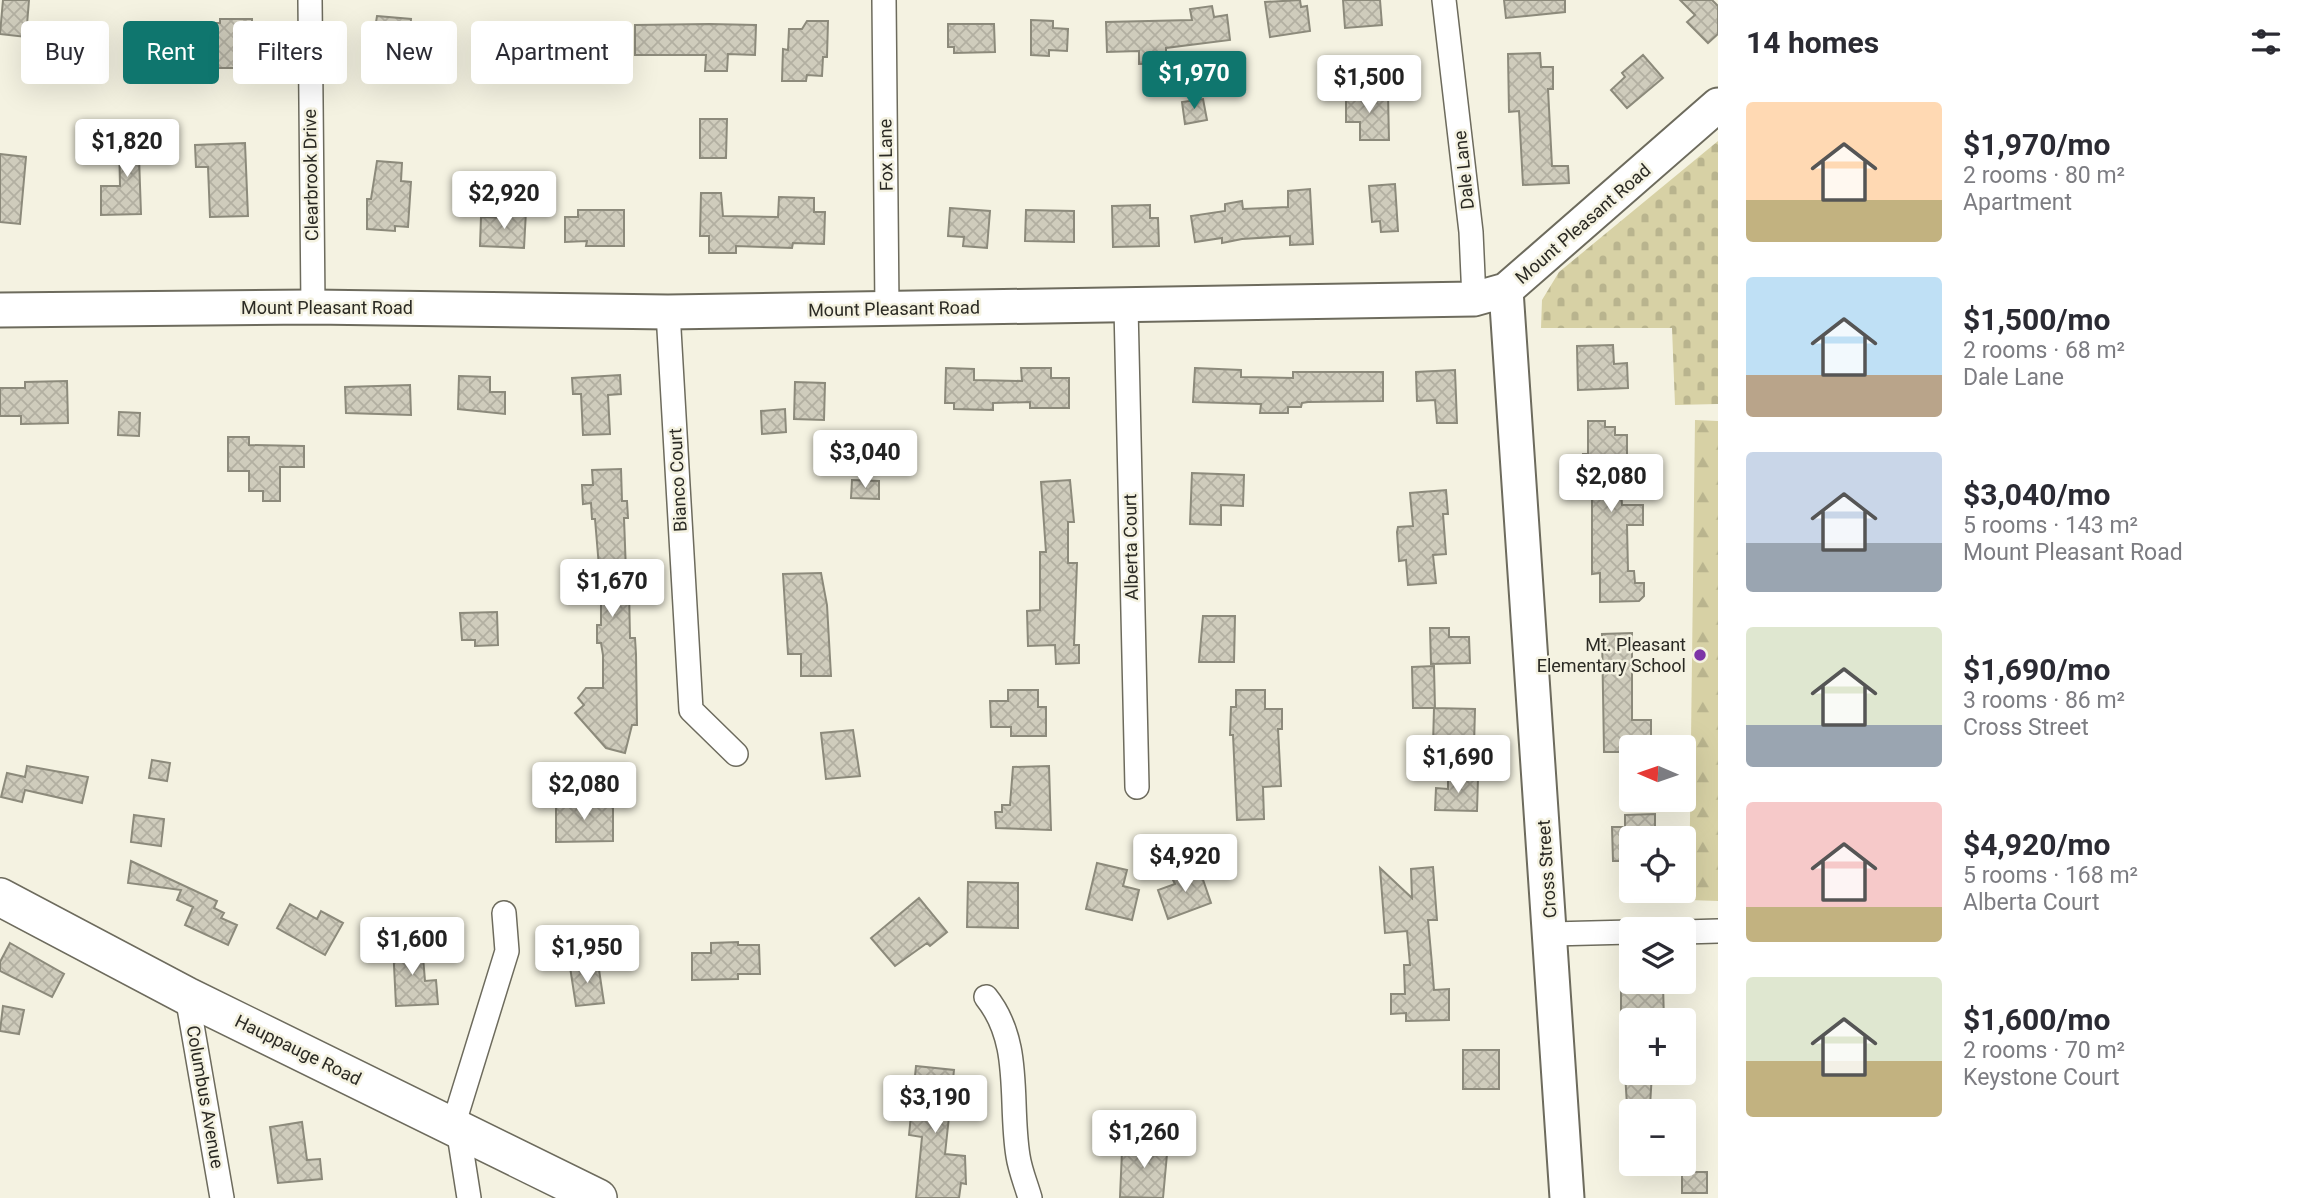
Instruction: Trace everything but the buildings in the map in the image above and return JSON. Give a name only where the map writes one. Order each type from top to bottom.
[{"type":"main road","name":"Hauppauge Road","points":[[0,897],[187,996],[598,1198]]},
{"type":"street","name":"Clearbrook Drive","points":[[310,0],[313,307]]},
{"type":"street","name":"Fox Lane","points":[[884,0],[887,309]]},
{"type":"street","name":"Dale Lane","points":[[1444,0],[1471,232],[1474,299]]},
{"type":"street","name":"Mount Pleasant Road","points":[[0,310],[313,307],[668,312],[1126,307],[1474,299],[1506,290],[1718,105]]},
{"type":"street","name":"Cross Street","points":[[1506,290],[1567,1198]]},
{"type":"street","name":"Alberta Court","points":[[1126,307],[1137,788]]},
{"type":"street","name":"Bianco Court","points":[[668,312],[691,710],[736,754]]},
{"type":"street","points":[[469,1198],[455,1127],[507,951],[504,913]]},
{"type":"street","points":[[1696,932],[1718,931]]},
{"type":"street","points":[[1551,934],[1619,932]]},
{"type":"street","name":"Columbus Avenue","points":[[187,996],[222,1198]]},
{"type":"street","points":[[986,997],[997,1011],[1011,1047],[1018,1156],[1030,1198]]},
{"type":"green space","points":[[1718,141],[1718,404],[1675,405],[1672,328],[1541,328],[1542,300],[1559,272]]},
{"type":"green space","name":"Mt. Pleasant Elementary School","points":[[1695,420],[1718,421],[1718,901],[1696,900],[1696,826],[1690,826],[1690,812],[1696,812],[1696,735],[1691,735]]},
{"type":"place","name":"Mt. Pleasant Elementary School","points":[[1700,655]]}]
